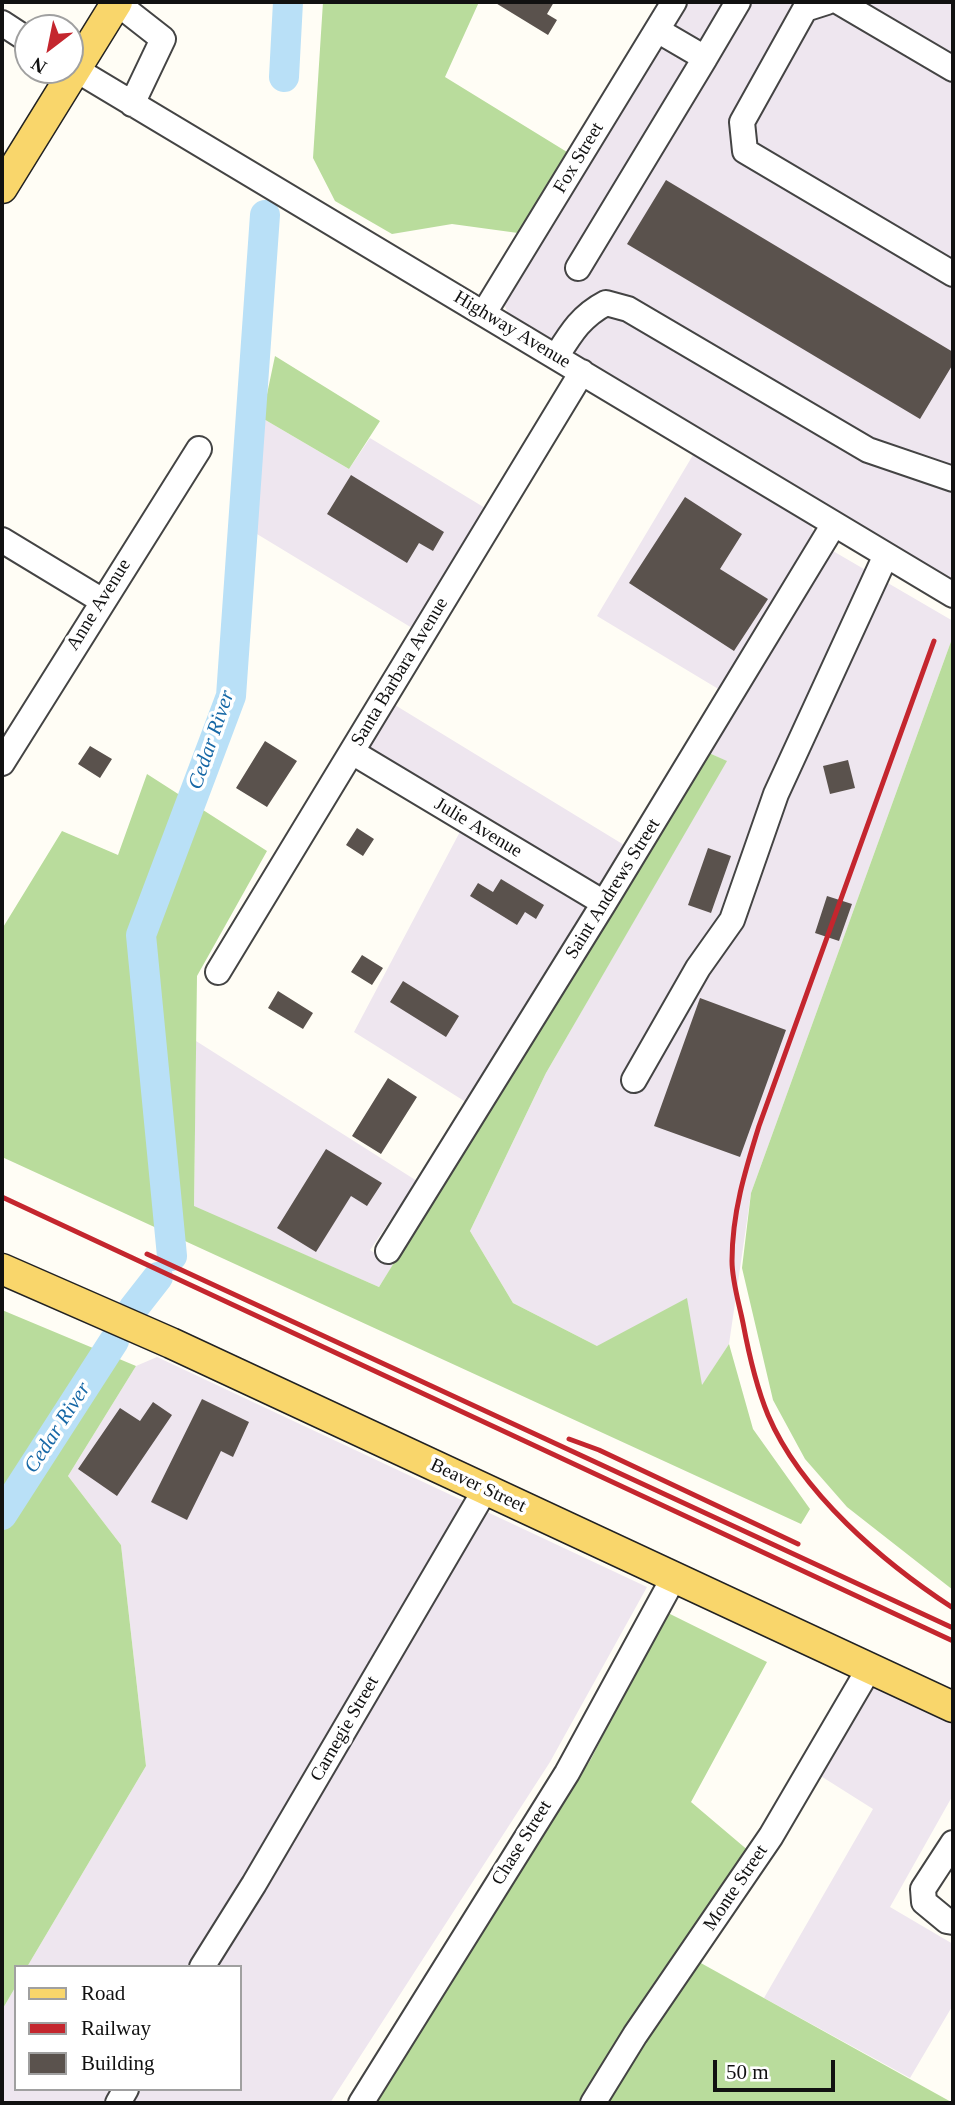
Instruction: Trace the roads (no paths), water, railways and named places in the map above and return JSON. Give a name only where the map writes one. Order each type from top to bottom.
[{"type":"main road","points":[[84,52],[117,2]]},
{"type":"main road","points":[[2,188],[64,84]]},
{"type":"main road","name":"Beaver Street","points":[[2,1269],[171,1343],[953,1707]]},
{"type":"street","points":[[117,2],[163,39],[132,104]]},
{"type":"street","name":"Fox Street","points":[[484,313],[674,2]]},
{"type":"street","points":[[578,268],[738,2]]},
{"type":"street","points":[[827,2],[805,9],[742,121],[745,151],[953,274]]},
{"type":"street","points":[[839,2],[953,69]]},
{"type":"street","points":[[657,30],[705,58]]},
{"type":"street","name":"Highway Avenue","points":[[84,75],[953,595]]},
{"type":"street","points":[[556,357],[580,319],[606,303],[628,309],[868,450],[953,479]]},
{"type":"street","name":"Santa Barbara Avenue","points":[[218,972],[582,372]]},
{"type":"street","name":"Anne Avenue","points":[[2,763],[101,600],[199,449]]},
{"type":"street","name":"Saint Andrews Street","points":[[388,1251],[604,903],[834,524]]},
{"type":"street","points":[[2,540],[101,600]]},
{"type":"street","points":[[634,1080],[698,968],[732,920],[776,794],[886,555]]},
{"type":"street","name":"Julie Avenue","points":[[352,752],[604,903]]},
{"type":"street","name":"Carnegie Street","points":[[203,1965],[254,1884],[485,1490]]},
{"type":"street","name":"Chase Street","points":[[361,2103],[567,1773],[674,1577]]},
{"type":"street","name":"Monte Street","points":[[593,2103],[635,2035],[771,1836],[870,1667]]},
{"type":"street","points":[[953,1843],[923,1889],[924,1902],[947,1921],[953,1922]]},
{"type":"waterway","name":"Cedar River","points":[[284,77],[288,2]]},
{"type":"waterway","name":"Cedar River","points":[[172,1256],[141,935],[231,696],[265,215]]},
{"type":"waterway","name":"Cedar River","points":[[133,1309],[158,1277]]},
{"type":"waterway","name":"Cedar River","points":[[2,1515],[114,1341]]},
{"type":"railway","points":[[934,641],[759,1126],[737,1209],[732,1261],[736,1292],[756,1382],[768,1415],[783,1444],[801,1472],[847,1524],[900,1570],[953,1608]]},
{"type":"railway","points":[[2,1197],[953,1641]]},
{"type":"railway","points":[[147,1254],[953,1628]]},
{"type":"railway","points":[[569,1439],[599,1450],[798,1544]]}]
